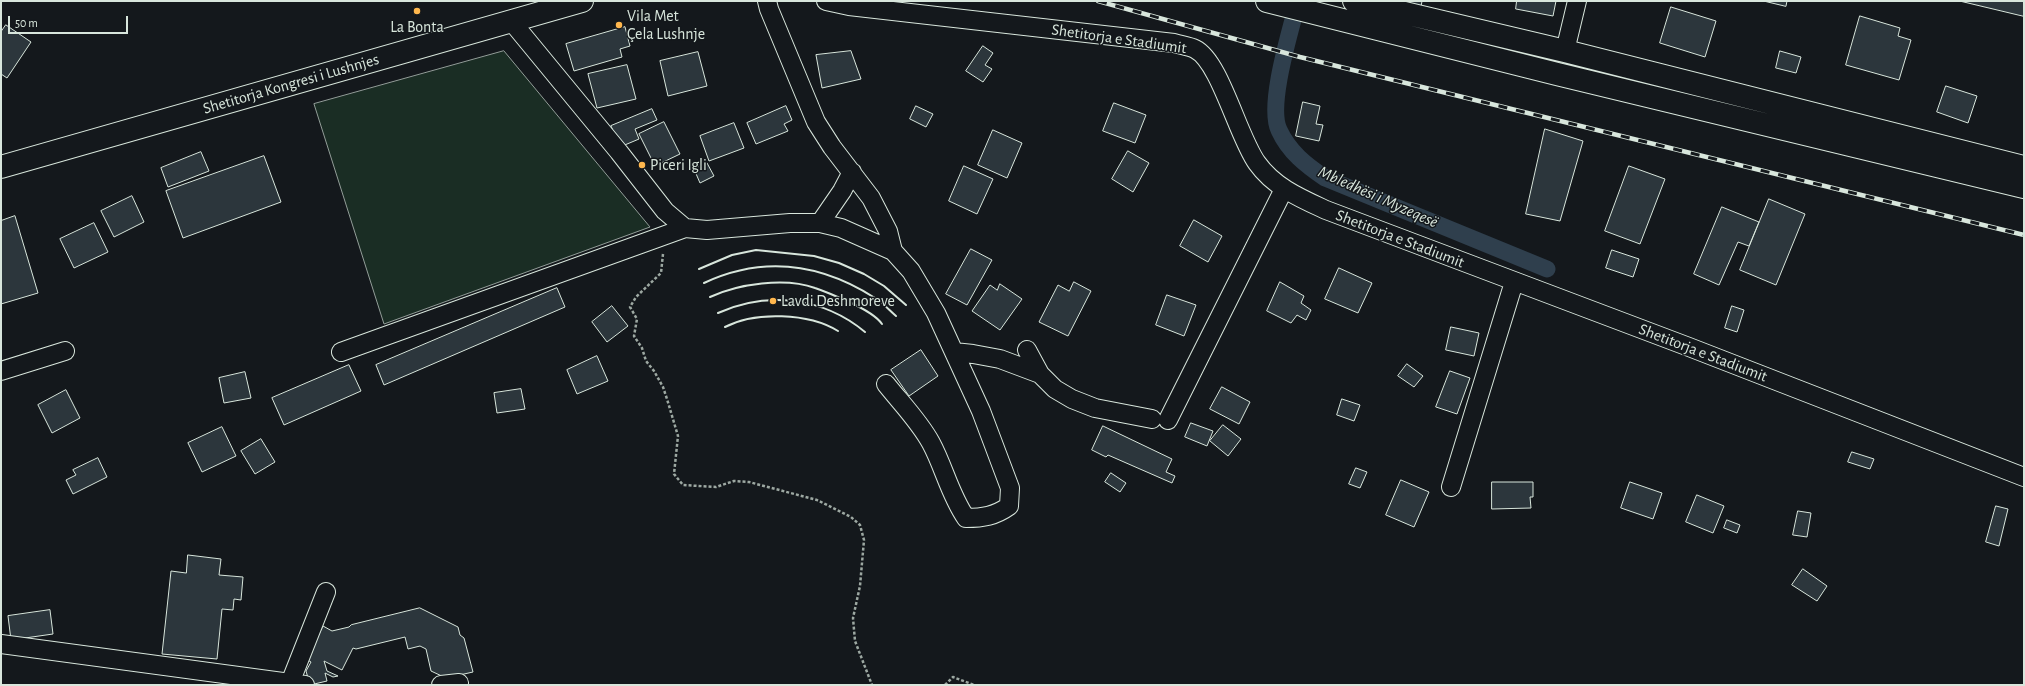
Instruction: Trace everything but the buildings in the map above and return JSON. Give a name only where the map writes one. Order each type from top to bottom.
[{"type":"main road","name":"Shetitorja Kongresi i Lushnjes","points":[[1,167],[582,1]]},
{"type":"main road","points":[[1354,1],[1565,51],[2024,166]]},
{"type":"main road","points":[[1273,3],[1316,8],[1437,45],[2024,187]]},
{"type":"street","points":[[767,1],[816,122],[832,147],[852,172],[882,216],[888,231],[893,251]]},
{"type":"street","name":"Shetitorja e Stadiumit","points":[[826,1],[849,6],[1174,43],[1195,49],[1212,65],[1244,142],[1257,163],[1284,189],[1326,210],[1689,347],[2024,478]]},
{"type":"street","points":[[1565,51],[1577,1]]},
{"type":"street","points":[[512,22],[619,152],[665,211],[685,228]]},
{"type":"street","points":[[820,223],[842,191],[852,172]]},
{"type":"street","points":[[1027,350],[1040,374],[1055,389],[1095,408],[1160,419],[1284,189]]},
{"type":"street","points":[[341,352],[685,228],[706,230],[790,223],[820,223],[841,228],[893,251],[911,271],[936,313],[981,411],[1010,488],[1009,506],[997,514],[979,518],[966,518],[956,504],[948,477],[930,442],[886,384]]},
{"type":"street","points":[[1451,487],[1514,282]]},
{"type":"street","points":[[1,371],[65,351]]},
{"type":"street","points":[[954,352],[1000,359],[1040,374]]},
{"type":"street","points":[[1,644],[297,684],[326,592]]},
{"type":"path","points":[[664,235],[661,273],[636,297],[630,307],[637,319],[634,336],[642,348],[646,361],[654,371],[663,387],[678,436],[674,474],[683,485],[716,487],[734,481],[749,482],[817,500],[851,517],[860,525],[864,540],[860,586],[853,618],[855,641],[872,685]]},
{"type":"path","points":[[945,685],[952,677],[974,685]]},
{"type":"green space","points":[[504,51],[650,227],[384,324],[314,104]]},
{"type":"waterway","name":"Mbledhësi i Myzeqesë","points":[[1298,1],[1281,67],[1276,103],[1276,118],[1279,130],[1293,151],[1305,163],[1325,178],[1547,269]]},
{"type":"railway","points":[[1098,1],[1300,57],[2024,235]]},
{"type":"wall","points":[[699,269],[732,255],[756,250],[814,256],[839,263],[864,274],[884,286],[906,305]]},
{"type":"wall","points":[[704,283],[726,274],[770,266],[813,270],[854,286],[878,300],[896,316]]},
{"type":"wall","points":[[710,297],[721,292],[762,284],[790,283],[803,285],[824,291],[858,306],[871,314],[882,324]]},
{"type":"wall","points":[[718,313],[737,306],[756,302],[775,300],[794,301],[831,311],[849,320],[865,332]]},
{"type":"wall","points":[[725,327],[751,318],[782,316],[812,321],[826,325],[838,331]]},
{"type":"place","name":"La Bonta","points":[[417,11]]},
{"type":"place","name":"Vila Met Çela Lushnje","points":[[619,25]]},
{"type":"place","name":"Piceri Igli","points":[[642,165]]},
{"type":"place","name":"Lavdi Deshmoreve","points":[[773,301]]}]
